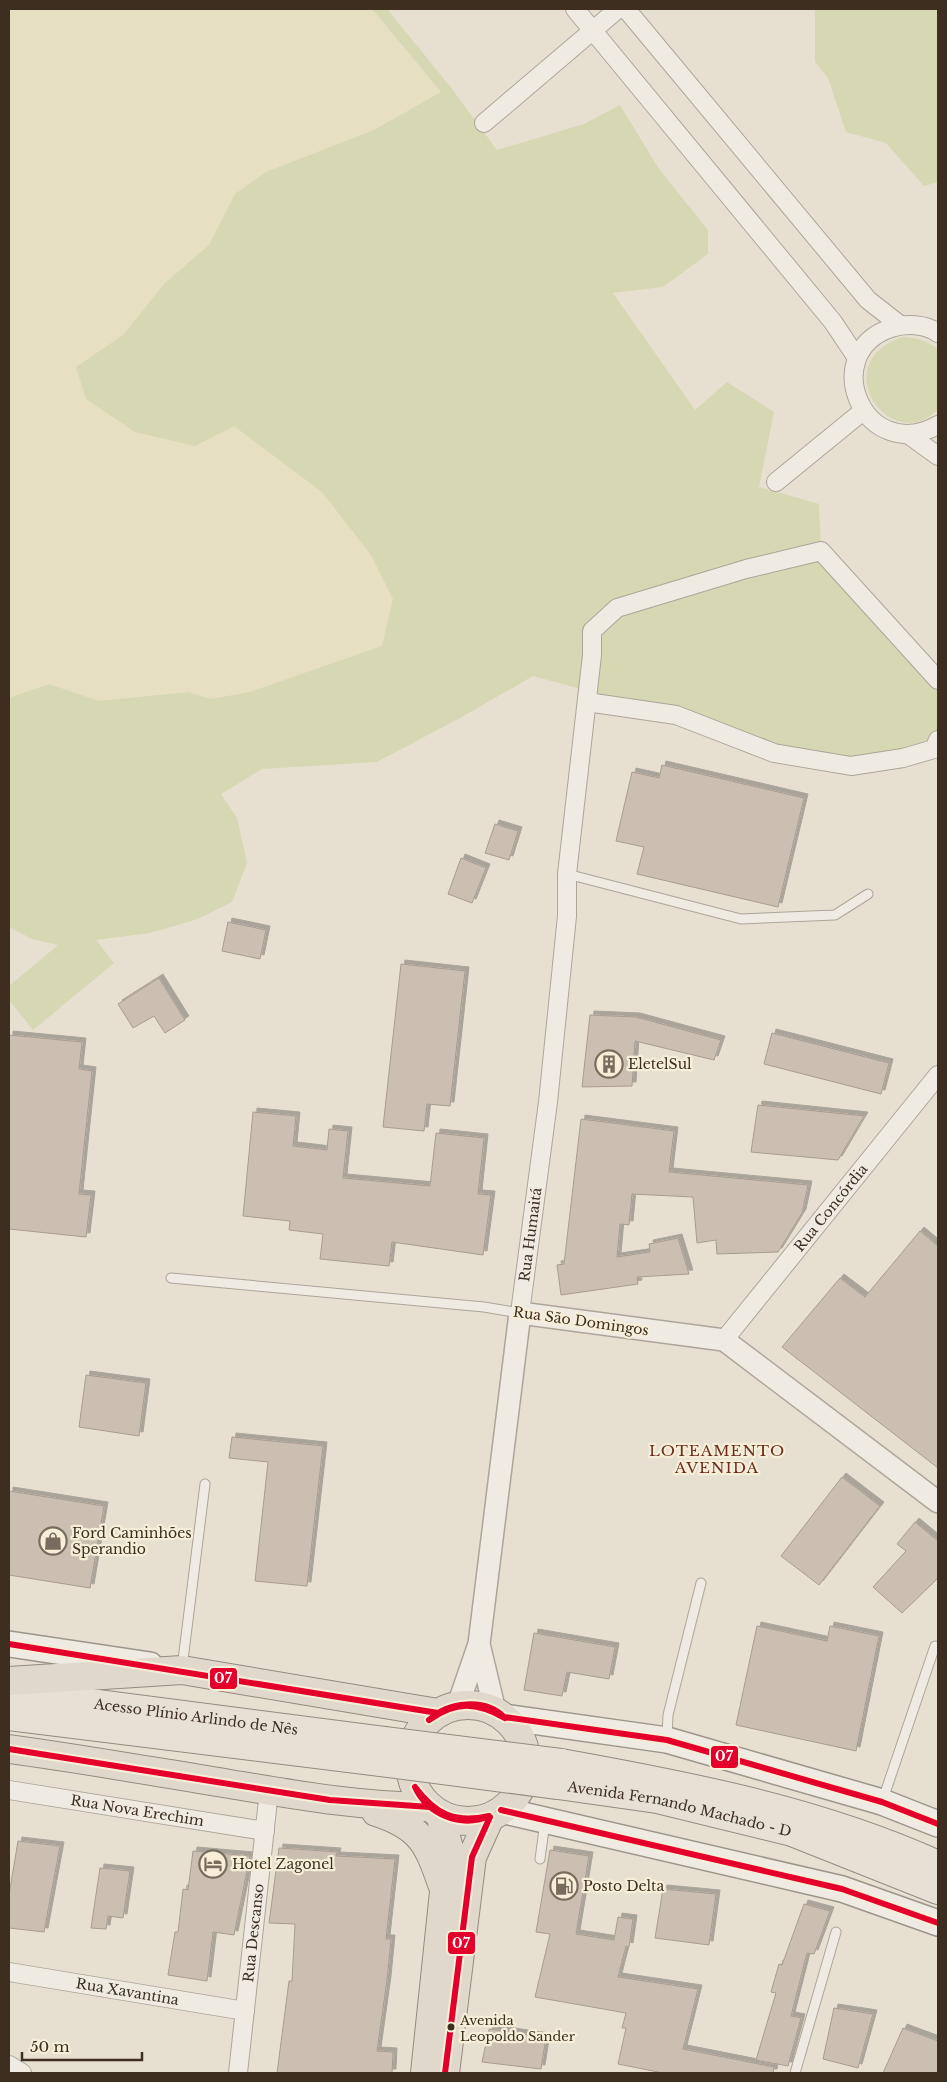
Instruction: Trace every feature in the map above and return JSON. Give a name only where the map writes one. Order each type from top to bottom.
[{"type":"highway","points":[[9,1681],[182,1670],[448,1709],[484,1707],[499,1714],[519,1734],[523,1744],[526,1767],[519,1791],[496,1813],[472,1857],[445,2073]]},
{"type":"highway","points":[[425,2073],[444,1892],[451,1856],[435,1811],[414,1787],[410,1762],[415,1739],[429,1720],[448,1709]]},
{"type":"highway","points":[[9,1749],[269,1791],[435,1811],[465,1821],[496,1813]]},
{"type":"highway","points":[[349,1802],[393,1817],[422,1837],[432,1854],[444,1892]]},
{"type":"main road","points":[[9,1644],[182,1670]]},
{"type":"main road","name":"Acesso Plínio Arlindo de Nês","points":[[9,1690],[383,1752]]},
{"type":"main road","points":[[499,1714],[667,1740],[882,1802],[938,1824]]},
{"type":"main road","name":"Acesso Plínio Arlindo de Nês","points":[[9,1716],[383,1752]]},
{"type":"main road","name":"Avenida Fernando Machado - D","points":[[383,1752],[560,1774],[654,1780],[794,1812],[854,1832],[938,1865]]},
{"type":"main road","name":"Avenida Fernando Machado - D","points":[[560,1774],[792,1832],[938,1890]]},
{"type":"main road","points":[[496,1813],[546,1819],[842,1889],[938,1923]]},
{"type":"street","points":[[575,9],[833,322],[857,358]]},
{"type":"street","points":[[484,124],[618,9]]},
{"type":"street","points":[[626,9],[868,300],[900,325]]},
{"type":"street","points":[[937,332],[918,325],[900,325],[882,331],[867,342],[857,358],[853,376],[855,395],[862,411],[875,424],[891,432],[909,435],[927,432],[938,425]]},
{"type":"street","points":[[776,482],[862,411]]},
{"type":"street","points":[[909,435],[938,456]]},
{"type":"street","name":"Rua Humaitá","points":[[448,1709],[479,1644],[548,1102],[567,916],[567,874],[587,702],[592,631],[617,608],[746,569],[821,551],[938,680]]},
{"type":"street","points":[[587,702],[676,715],[774,753],[852,766],[903,758],[934,749],[938,740]]},
{"type":"street","name":"Rua Concórdia","points":[[724,1340],[938,1075]]},
{"type":"street","name":"Rua São Domingos","points":[[520,1313],[724,1340],[938,1502]]},
{"type":"street","name":"Rua Humaitá","points":[[479,1644],[499,1714]]},
{"type":"street","name":"Rua Nova Erechim","points":[[9,1790],[265,1831]]},
{"type":"street","name":"Rua Descanso","points":[[238,2073],[269,1791]]},
{"type":"street","name":"Rua Xavantina","points":[[9,1972],[245,2011]]},
{"type":"street","points":[[9,2065],[22,2073]]},
{"type":"lane","points":[[567,874],[741,919],[835,915],[868,894]]},
{"type":"lane","name":"Rua São Domingos","points":[[171,1278],[484,1307],[520,1313]]},
{"type":"lane","points":[[182,1670],[205,1484]]},
{"type":"lane","points":[[667,1740],[668,1715],[701,1583]]},
{"type":"lane","points":[[882,1802],[935,1646]]},
{"type":"lane","points":[[540,1859],[546,1819]]},
{"type":"lane","points":[[794,2073],[836,1932]]},
{"type":"shaded area","points":[[9,9],[372,9],[441,92],[374,130],[266,172],[235,194],[209,245],[165,283],[123,335],[76,367],[195,446],[234,426],[322,492],[371,555],[393,599],[382,646],[250,692],[211,699],[188,692],[99,701],[50,684],[9,698]]},
{"type":"green space","points":[[372,9],[387,9],[449,85],[497,150],[584,124],[620,105],[659,169],[708,230],[708,254],[663,287],[613,293],[695,410],[727,382],[774,412],[759,487],[819,504],[821,551],[938,680],[938,740],[851,766],[774,753],[676,715],[533,676],[460,718],[377,762],[262,769],[221,794],[237,818],[247,863],[232,902],[198,919],[150,933],[96,940],[114,963],[33,1030],[9,1000],[9,986],[58,945],[32,939],[9,927],[9,698],[49,684],[99,701],[188,692],[211,699],[250,692],[382,646],[393,599],[371,555],[322,492],[234,426],[195,446],[135,432],[86,399],[76,367],[123,335],[165,283],[209,245],[235,194],[266,172],[374,130],[441,92]]},
{"type":"green space","points":[[815,9],[938,9],[938,182],[924,186],[886,143],[846,132],[828,78],[815,62]]},
{"type":"green space","points":[[902,337],[921,340],[938,349],[938,409],[921,421],[903,422],[886,415],[874,402],[867,385],[868,367],[879,350]]},
{"type":"building","points":[[662,765],[804,798],[778,907],[637,874],[644,847],[616,841],[632,772],[659,778]]},
{"type":"building","points":[[495,824],[518,831],[509,860],[485,853]]},
{"type":"building","points":[[461,858],[486,868],[472,903],[448,894]]},
{"type":"building","points":[[228,922],[266,930],[260,959],[222,951]]},
{"type":"building","points":[[401,964],[465,971],[450,1106],[427,1104],[424,1131],[383,1127]]},
{"type":"building","points":[[159,978],[185,1020],[165,1033],[154,1016],[133,1028],[118,1004]]},
{"type":"building","name":"EletelSul","points":[[590,1015],[636,1017],[721,1040],[714,1060],[635,1041],[632,1086],[582,1087]]},
{"type":"building","points":[[772,1033],[889,1063],[881,1094],[764,1064]]},
{"type":"building","points":[[9,1035],[82,1042],[79,1069],[92,1071],[79,1194],[91,1195],[86,1237],[9,1229]]},
{"type":"building","points":[[758,1105],[864,1116],[838,1160],[751,1152]]},
{"type":"building","points":[[253,1112],[296,1116],[293,1146],[327,1150],[329,1129],[348,1131],[343,1178],[430,1186],[436,1133],[484,1138],[478,1194],[491,1195],[483,1255],[392,1242],[389,1266],[320,1259],[323,1234],[289,1230],[290,1221],[243,1216]]},
{"type":"building","points":[[581,1119],[674,1131],[669,1172],[808,1185],[802,1213],[778,1252],[717,1254],[716,1240],[697,1243],[693,1197],[632,1194],[629,1225],[620,1224],[617,1257],[650,1252],[649,1244],[678,1238],[689,1274],[637,1277],[638,1284],[561,1295],[557,1265],[564,1264]]},
{"type":"building","points":[[920,1231],[938,1246],[938,1468],[782,1347],[840,1278],[865,1297]]},
{"type":"building","points":[[86,1375],[146,1383],[139,1436],[79,1427]]},
{"type":"building","points":[[232,1437],[323,1446],[307,1586],[255,1581],[268,1462],[229,1458]]},
{"type":"building","points":[[842,1477],[880,1506],[819,1585],[781,1556]]},
{"type":"building","name":"Ford Caminhões Sperandio","points":[[9,1491],[104,1506],[90,1588],[9,1575]]},
{"type":"building","points":[[915,1522],[938,1541],[938,1578],[902,1613],[873,1587],[906,1551],[897,1544]]},
{"type":"building","points":[[757,1626],[827,1641],[830,1626],[879,1636],[856,1751],[736,1725]]},
{"type":"building","points":[[534,1633],[615,1647],[609,1679],[567,1672],[562,1696],[524,1690]]},
{"type":"building","points":[[18,1841],[60,1846],[44,1932],[9,1928],[9,1895]]},
{"type":"building","points":[[279,1848],[337,1852],[336,1856],[395,1859],[386,1939],[391,1939],[377,2051],[393,2052],[392,2073],[277,2073],[289,1981],[292,1981],[295,1924],[269,1923]]},
{"type":"building","points":[[550,1850],[589,1856],[576,1934],[614,1940],[618,1917],[633,1919],[629,1947],[626,1946],[618,1977],[698,1989],[683,2049],[774,2067],[773,2073],[663,2073],[618,2064],[626,2028],[622,2028],[626,2013],[535,1997],[550,1934],[536,1932]]},
{"type":"building","points":[[193,1851],[250,1856],[234,1935],[213,1932],[207,1981],[168,1975],[175,1932],[178,1932],[183,1889],[188,1890]]},
{"type":"building","points":[[100,1868],[130,1871],[123,1918],[108,1916],[106,1929],[91,1928]]},
{"type":"building","points":[[663,1889],[716,1894],[709,1945],[655,1938]]},
{"type":"building","points":[[804,1904],[830,1911],[814,1954],[807,1953],[791,2016],[801,2018],[788,2066],[756,2060],[776,1993],[771,1992],[779,1964],[782,1965]]},
{"type":"building","points":[[834,2008],[873,2014],[858,2068],[823,2059]]},
{"type":"building","points":[[903,2028],[938,2041],[938,2073],[883,2073]]},
{"type":"building","points":[[489,2029],[546,2037],[541,2069],[482,2062]]},
{"type":"transit line","name":"07","points":[[9,1644],[438,1713]]},
{"type":"transit line","name":"07","points":[[429,1720],[446,1709],[467,1704],[487,1707],[497,1711],[505,1718]]},
{"type":"transit line","name":"07","points":[[429,1720],[448,1709],[466,1706],[485,1709],[505,1718]]},
{"type":"transit line","name":"07","points":[[504,1717],[667,1740],[882,1802],[938,1824]]},
{"type":"transit line","name":"07","points":[[9,1749],[330,1800],[430,1807]]},
{"type":"transit line","name":"07","points":[[415,1787],[430,1804],[447,1815],[466,1819],[489,1816]]},
{"type":"transit line","name":"07","points":[[415,1787],[428,1805],[446,1816],[467,1820],[489,1816]]},
{"type":"transit line","name":"07","points":[[501,1810],[842,1889],[938,1923]]},
{"type":"transit line","name":"07","points":[[445,2073],[472,1857],[490,1817]]},
{"type":"place","name":"EletelSul","points":[[609,1064]]},
{"type":"place","name":"Ford Caminhões Sperandio","points":[[53,1541]]},
{"type":"place","name":"Hotel Zagonel","points":[[213,1864]]},
{"type":"place","name":"Posto Delta","points":[[564,1886]]},
{"type":"place","name":"Avenida Leopoldo Sander","points":[[451,2027]]},
{"type":"district","name":"LOTEAMENTO AVENIDA","points":[[717,1458]]}]
